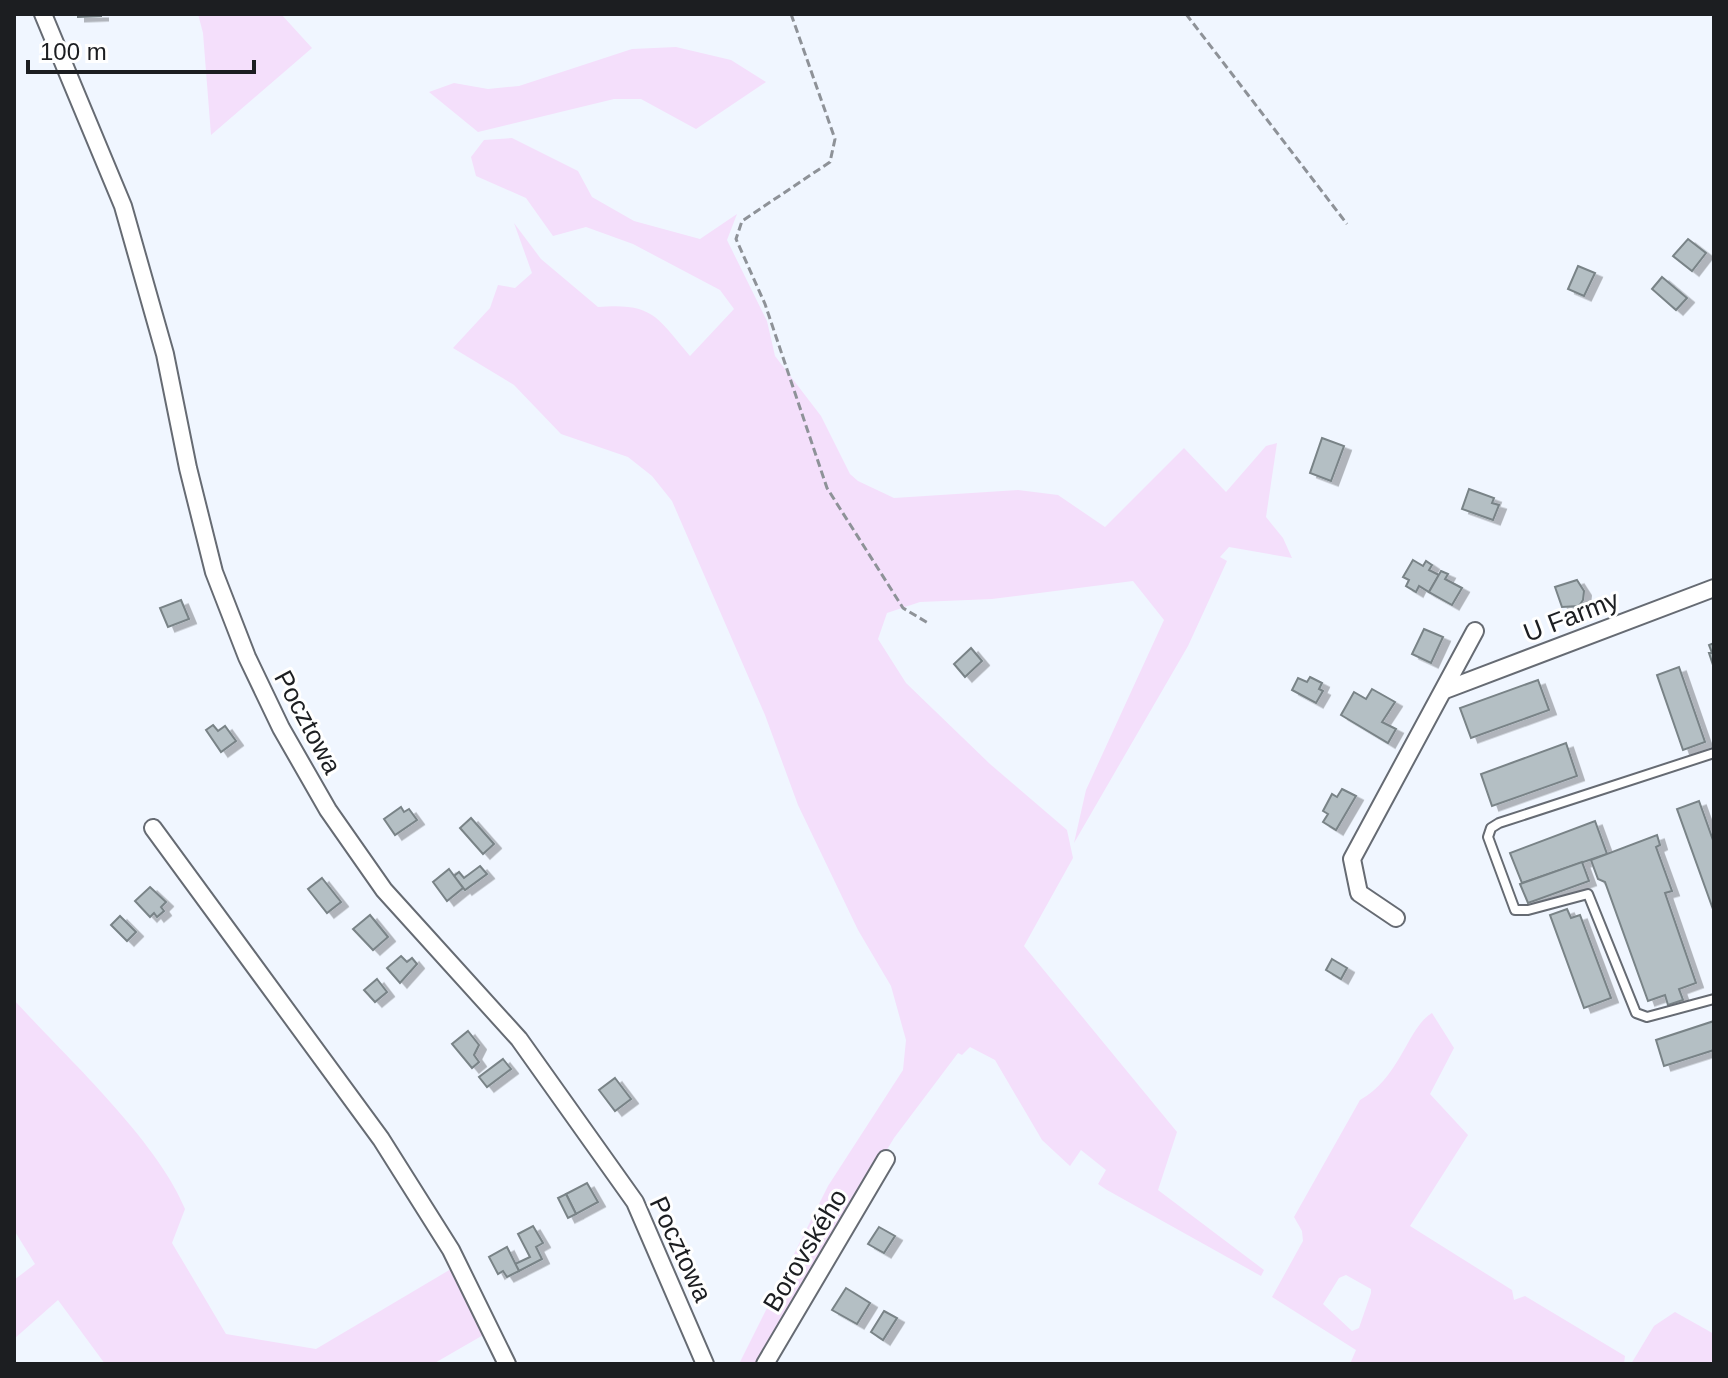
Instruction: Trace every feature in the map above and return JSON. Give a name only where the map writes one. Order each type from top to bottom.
[{"type":"street","name":"Pocztowa","points":[[43,14],[123,206],[165,354],[188,468],[214,572],[247,657],[281,728],[328,810],[384,890],[519,1039],[635,1202],[705,1364]]},
{"type":"street","name":"U Farmy","points":[[1445,690],[1714,588]]},
{"type":"street","points":[[1396,918],[1359,893],[1352,859],[1475,631]]},
{"type":"street","points":[[153,828],[381,1139],[451,1250],[507,1364]]},
{"type":"street","name":"Borovského","points":[[765,1364],[886,1159]]},
{"type":"lane","points":[[1714,753],[1499,823],[1491,828],[1488,837],[1515,910],[1528,910],[1588,894],[1636,1013],[1647,1017],[1714,999]]},
{"type":"path","points":[[791,14],[835,139],[830,162],[742,221],[736,239],[765,304],[827,488],[903,608],[928,623]]},
{"type":"path","points":[[1186,14],[1347,224]]},
{"type":"shaded area","points":[[198,14],[281,14],[312,48],[211,135],[203,33]]},
{"type":"shaded area","points":[[676,47],[731,60],[766,82],[696,129],[641,99],[614,99],[478,132],[429,92],[454,83],[488,89],[519,86],[632,49]]},
{"type":"shaded area","points":[[512,138],[578,171],[592,197],[634,221],[700,239],[737,214],[727,240],[767,321],[775,356],[821,416],[850,474],[894,498],[1018,490],[1058,495],[1105,527],[1184,448],[1226,492],[1266,446],[1277,443],[1266,517],[1283,538],[1292,558],[1229,547],[1220,557],[1227,561],[1188,646],[1074,843],[1086,790],[1164,620],[1133,581],[992,599],[920,602],[887,613],[878,639],[906,683],[990,764],[1067,830],[1073,858],[1024,946],[1177,1132],[1158,1190],[1264,1270],[1261,1276],[1098,1184],[1106,1170],[1081,1150],[1070,1166],[1042,1140],[995,1060],[970,1047],[962,1055],[958,1053],[894,1138],[758,1364],[739,1364],[828,1186],[903,1070],[906,1040],[891,986],[858,930],[798,805],[765,715],[672,501],[652,476],[628,457],[561,434],[514,385],[453,348],[490,308],[498,285],[515,288],[532,273],[514,223],[541,259],[598,307],[631,307],[652,315],[690,356],[734,309],[720,290],[633,244],[586,227],[553,236],[526,198],[476,176],[471,157],[484,140]]},
{"type":"shaded area","points":[[14,1000],[108,1100],[154,1155],[172,1183],[185,1209],[172,1243],[226,1334],[316,1349],[451,1269],[485,1334],[433,1364],[105,1364],[58,1300],[14,1339],[14,1280],[35,1264],[14,1230]]},
{"type":"shaded area","points":[[1432,1013],[1454,1048],[1430,1094],[1468,1135],[1410,1226],[1512,1290],[1514,1300],[1525,1296],[1625,1356],[1624,1364],[1350,1364],[1356,1350],[1272,1297],[1303,1241],[1302,1231],[1294,1217],[1360,1100],[1385,1079],[1423,1020]],"holes":[[[1346,1275],[1371,1289],[1359,1328],[1352,1331],[1323,1304],[1339,1278]]]},
{"type":"shaded area","points":[[1675,1312],[1714,1334],[1714,1364],[1631,1364],[1654,1326]]},
{"type":"building","points":[[78,14],[101,14],[101,16],[78,17]]},
{"type":"building","points":[[1688,239],[1706,253],[1692,271],[1673,256]]},
{"type":"building","points":[[1578,266],[1595,273],[1584,296],[1568,289]]},
{"type":"building","points":[[1662,277],[1687,298],[1676,310],[1652,289]]},
{"type":"building","points":[[1322,438],[1344,446],[1331,481],[1310,473]]},
{"type":"building","points":[[1469,489],[1494,498],[1492,503],[1499,505],[1493,520],[1462,509]]},
{"type":"building","points":[[1413,560],[1423,566],[1426,561],[1432,565],[1429,570],[1439,575],[1429,592],[1419,586],[1416,592],[1406,586],[1409,580],[1403,577]]},
{"type":"building","points":[[1441,571],[1448,574],[1445,579],[1462,588],[1452,605],[1429,592]]},
{"type":"building","points":[[1577,580],[1584,591],[1583,600],[1579,606],[1562,607],[1555,587]]},
{"type":"building","points":[[181,600],[189,619],[168,627],[160,608]]},
{"type":"building","points":[[1424,629],[1443,637],[1431,663],[1412,654]]},
{"type":"building","points":[[1714,643],[1714,668],[1709,645]]},
{"type":"building","points":[[971,648],[982,661],[965,677],[954,664]]},
{"type":"building","points":[[1679,667],[1705,742],[1683,750],[1657,675]]},
{"type":"building","points":[[1310,677],[1322,683],[1319,689],[1323,691],[1316,703],[1292,690],[1298,678],[1307,682]]},
{"type":"building","points":[[1538,680],[1549,710],[1471,738],[1460,708]]},
{"type":"building","points":[[1372,689],[1395,702],[1382,722],[1396,729],[1388,743],[1341,715],[1354,692],[1366,699]]},
{"type":"building","points":[[213,725],[218,731],[225,726],[236,741],[221,752],[206,730]]},
{"type":"building","points":[[1566,743],[1577,776],[1492,806],[1481,774]]},
{"type":"building","points":[[1342,789],[1356,796],[1336,830],[1323,822],[1328,814],[1323,811],[1332,794],[1337,797]]},
{"type":"building","points":[[1699,801],[1714,843],[1714,912],[1677,809]]},
{"type":"building","points":[[401,807],[404,812],[409,809],[417,820],[395,835],[384,819]]},
{"type":"building","points":[[471,818],[494,844],[483,854],[460,828]]},
{"type":"building","points":[[1595,821],[1607,854],[1522,883],[1510,853]]},
{"type":"building","points":[[1657,835],[1660,845],[1656,847],[1672,891],[1665,893],[1696,983],[1679,989],[1683,1000],[1668,1005],[1665,995],[1648,1001],[1605,882],[1598,879],[1591,860]]},
{"type":"building","points":[[1582,862],[1589,881],[1528,903],[1520,884]]},
{"type":"building","points":[[480,866],[487,874],[465,890],[454,876],[459,872],[464,878]]},
{"type":"building","points":[[449,869],[463,888],[447,901],[433,882]]},
{"type":"building","points":[[322,878],[341,902],[327,913],[308,889]]},
{"type":"building","points":[[150,887],[166,902],[161,907],[164,911],[157,917],[154,913],[150,917],[135,901]]},
{"type":"building","points":[[1567,909],[1571,918],[1580,915],[1611,998],[1584,1008],[1550,915]]},
{"type":"building","points":[[370,915],[388,937],[373,950],[353,929]]},
{"type":"building","points":[[120,916],[136,932],[127,941],[111,925]]},
{"type":"building","points":[[401,956],[407,962],[412,958],[417,964],[400,983],[387,968]]},
{"type":"building","points":[[1332,959],[1347,968],[1341,979],[1326,970]]},
{"type":"building","points":[[377,979],[387,992],[375,1002],[364,990]]},
{"type":"building","points":[[1714,1021],[1714,1050],[1664,1066],[1656,1040]]},
{"type":"building","points":[[468,1031],[479,1045],[474,1055],[479,1062],[472,1068],[452,1044]]},
{"type":"building","points":[[503,1059],[511,1069],[487,1087],[479,1077]]},
{"type":"building","points":[[615,1078],[631,1099],[615,1111],[599,1090]]},
{"type":"building","points":[[587,1183],[598,1202],[576,1214],[566,1194]]},
{"type":"building","points":[[566,1194],[576,1214],[568,1218],[558,1198]]},
{"type":"building","points":[[533,1226],[543,1243],[536,1247],[542,1259],[519,1271],[515,1264],[530,1257],[518,1234]]},
{"type":"building","points":[[879,1227],[895,1236],[884,1253],[868,1244]]},
{"type":"building","points":[[507,1247],[519,1271],[507,1277],[503,1271],[498,1274],[489,1257]]},
{"type":"building","points":[[846,1288],[870,1303],[857,1324],[832,1310]]},
{"type":"building","points":[[884,1311],[897,1318],[883,1340],[871,1332]]}]
